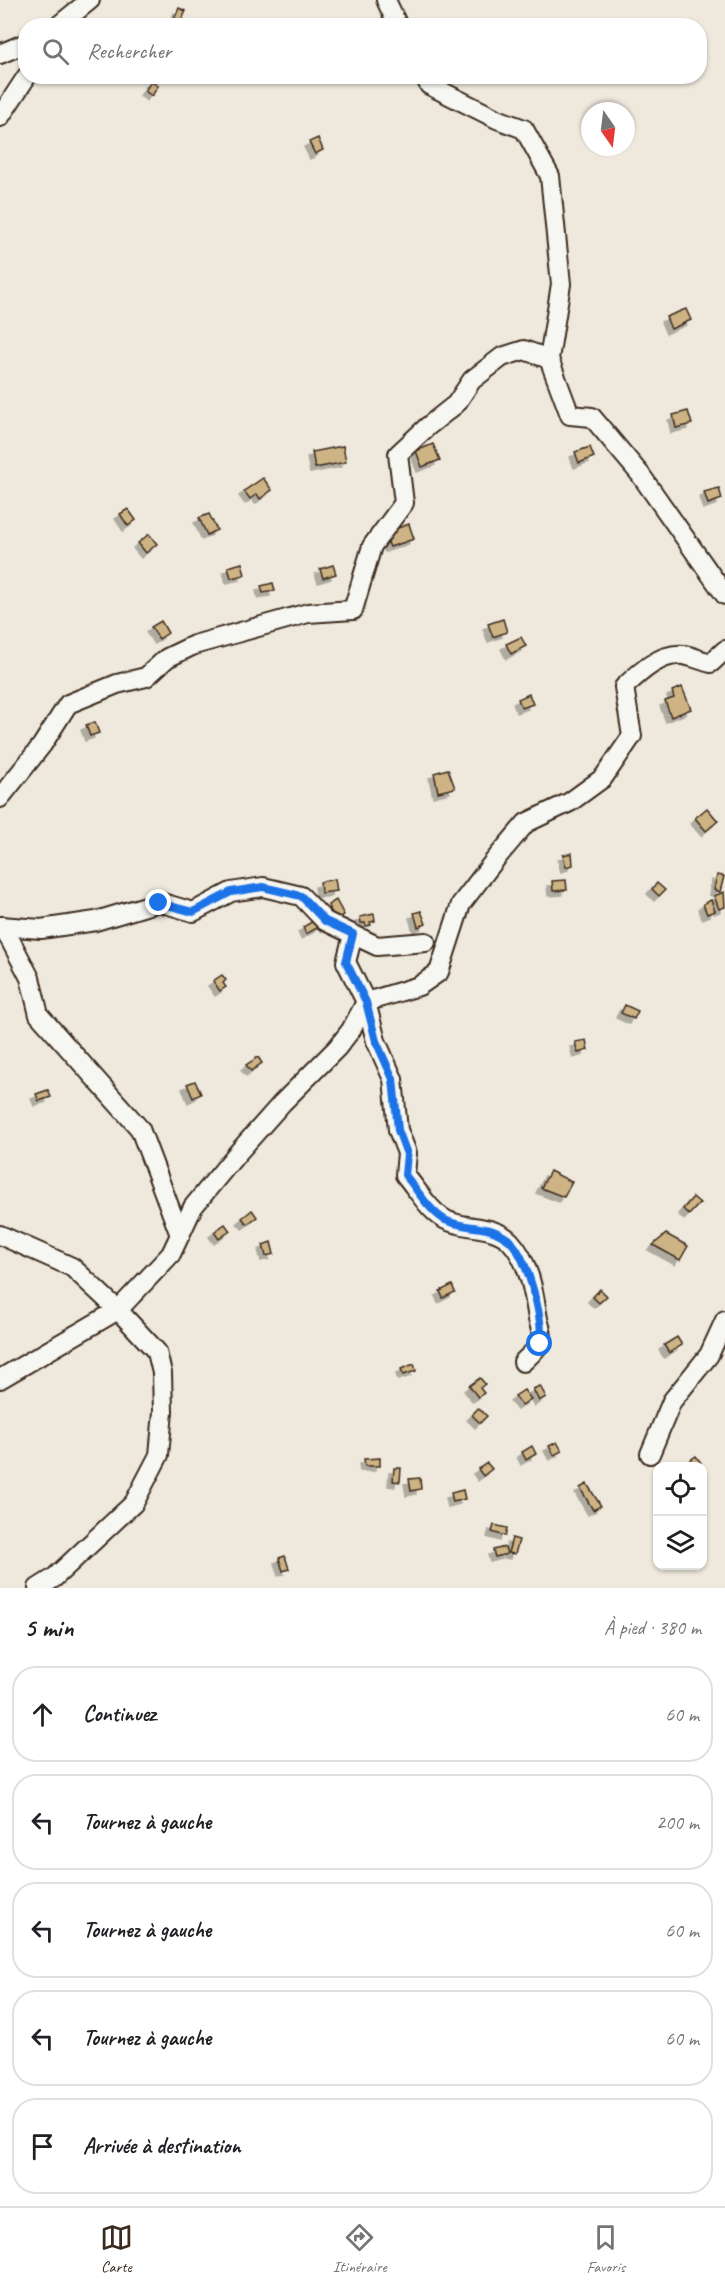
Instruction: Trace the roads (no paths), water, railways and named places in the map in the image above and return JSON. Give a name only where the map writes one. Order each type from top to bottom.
[{"type":"street","points":[[68,18],[90,0]]},
{"type":"street","points":[[386,0],[394,18]]},
{"type":"street","points":[[0,54],[18,46]]},
{"type":"street","points":[[0,117],[22,84]]},
{"type":"street","points":[[429,84],[497,119],[524,129],[550,176],[561,284],[549,359],[570,416],[592,417],[640,474],[725,595]]},
{"type":"street","points":[[0,798],[42,746],[68,704],[117,684],[146,677],[167,658],[194,645],[309,613],[353,610],[372,546],[404,503],[398,454],[427,426],[456,404],[472,380],[502,357],[524,350],[549,359]]},
{"type":"street","points":[[0,1379],[118,1310],[171,1254],[193,1207],[235,1156],[282,1103],[337,1048],[351,1030],[366,1002],[419,986],[439,972],[462,904],[494,861],[526,823],[570,802],[603,778],[632,736],[624,687],[644,668],[667,658],[681,655],[711,663],[725,650]]},
{"type":"street","points":[[1,926],[41,929],[96,921],[159,903],[193,912],[231,892],[263,887],[301,896],[325,921],[377,945],[426,942]]},
{"type":"street","points":[[1,926],[30,978],[39,1015],[140,1129],[180,1235]]},
{"type":"street","points":[[353,934],[346,962],[366,1002],[376,1041],[393,1079],[398,1130],[407,1154],[405,1175],[429,1205],[444,1219],[466,1227],[491,1230],[510,1241],[522,1258],[536,1296],[542,1335],[540,1344],[523,1362]]},
{"type":"street","points":[[0,1234],[72,1267],[118,1310],[157,1352],[162,1373],[164,1412],[159,1455],[134,1503],[54,1578],[38,1588]]},
{"type":"street","points":[[650,1454],[672,1401],[709,1354],[725,1320]]}]
